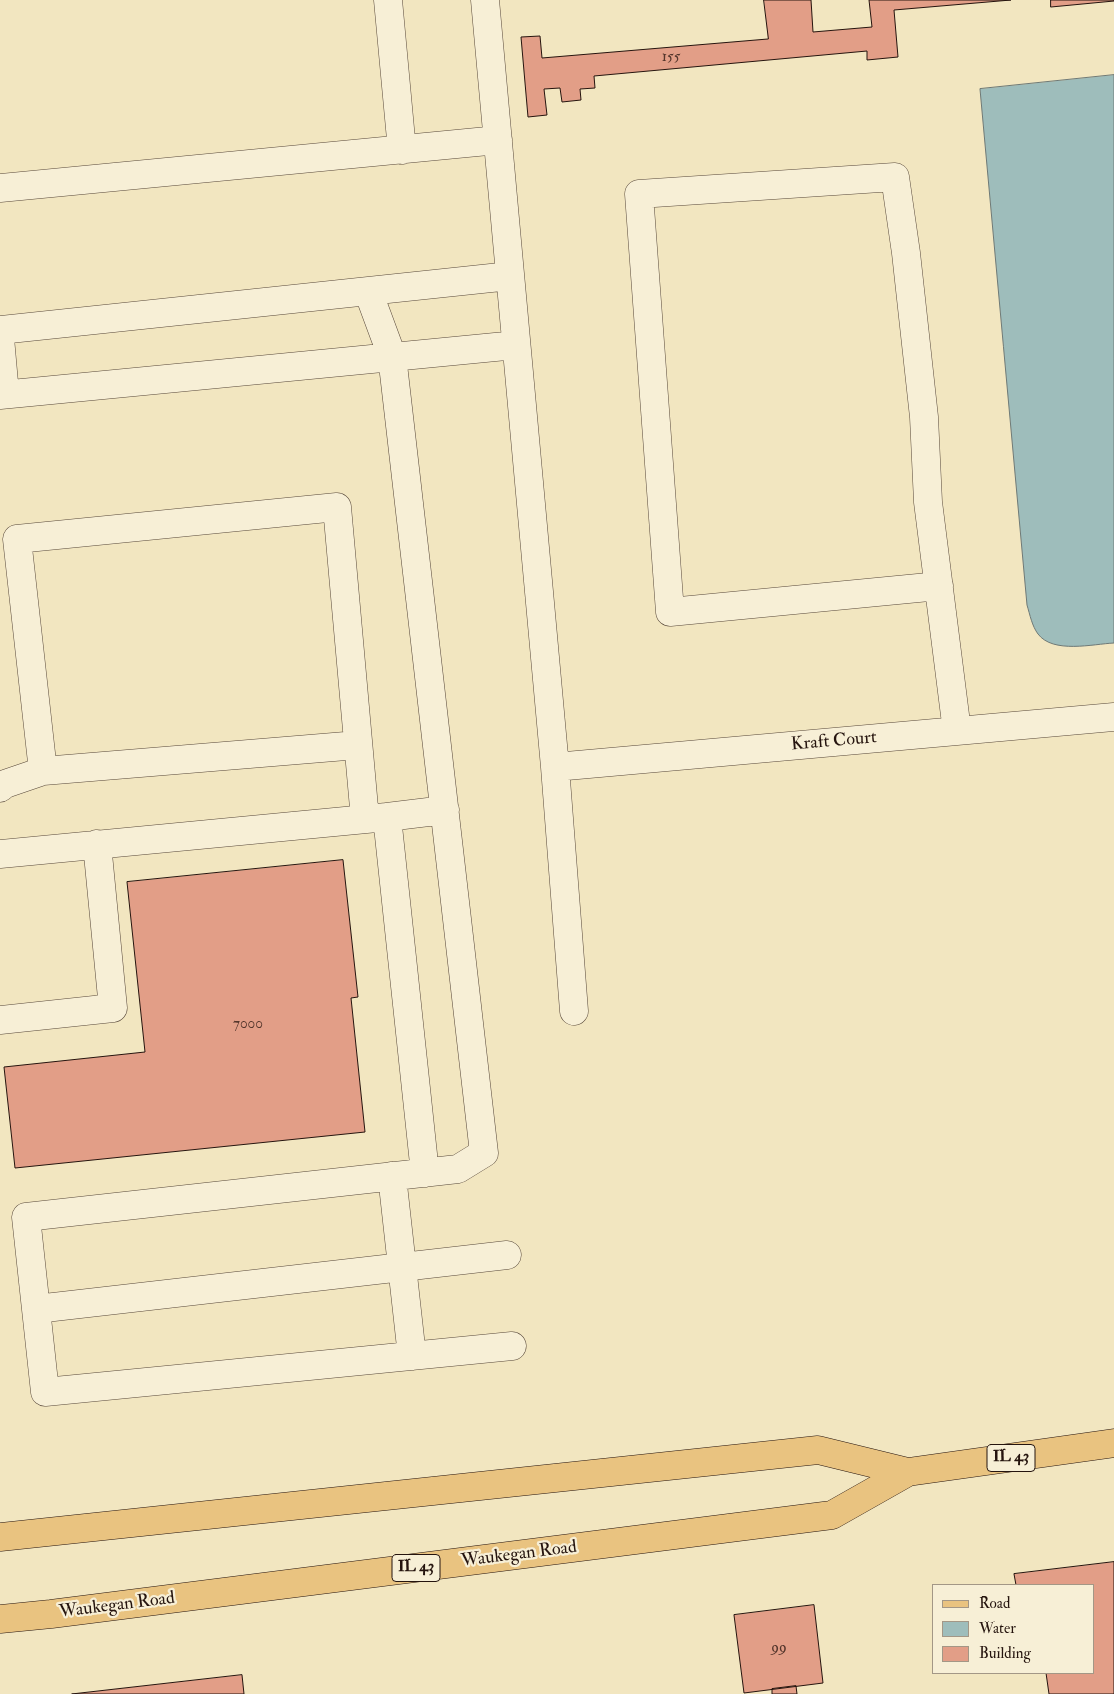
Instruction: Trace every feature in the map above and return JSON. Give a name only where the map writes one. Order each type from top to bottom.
[{"type":"main road","name":"Waukegan Road","points":[[0,1619],[832,1515],[908,1472],[1114,1443]]},
{"type":"main road","name":"Waukegan Road","points":[[0,1537],[818,1450],[908,1472]]},
{"type":"street","points":[[388,0],[402,150]]},
{"type":"street","points":[[485,0],[555,767],[574,1011]]},
{"type":"street","points":[[0,188],[498,140]]},
{"type":"street","points":[[939,586],[670,612],[639,194],[895,177],[906,253],[924,418],[928,502],[958,731]]},
{"type":"street","points":[[0,330],[510,276]]},
{"type":"street","points":[[368,291],[392,356],[484,1153],[458,1169],[26,1217],[45,1392],[512,1346]]},
{"type":"street","points":[[0,338],[3,395],[516,344]]},
{"type":"street","points":[[43,771],[16,539],[337,507],[358,745],[376,818],[425,1173]]},
{"type":"street","name":"Kraft Court","points":[[555,767],[1114,717]]},
{"type":"street","points":[[0,788],[5,784],[43,771],[358,745]]},
{"type":"street","points":[[0,854],[445,810]]},
{"type":"street","points":[[0,1020],[113,1008],[97,844]]},
{"type":"street","points":[[392,1176],[412,1356]]},
{"type":"street","points":[[36,1309],[507,1256]]},
{"type":"water","points":[[1114,75],[1114,643],[1063,646],[1053,644],[1038,634],[1027,605],[980,89]]},
{"type":"building","points":[[764,0],[811,0],[813,32],[872,27],[869,0],[1011,0],[894,10],[898,57],[867,60],[867,51],[594,76],[595,88],[580,89],[581,100],[562,102],[560,88],[544,89],[547,115],[528,117],[521,37],[540,36],[542,58],[768,39]]},
{"type":"building","points":[[1051,0],[1114,0],[1114,1],[1051,7]]},
{"type":"building","points":[[343,860],[358,997],[351,998],[365,1132],[15,1168],[4,1067],[145,1052],[127,882]]},
{"type":"building","points":[[1114,1562],[1114,1694],[1049,1694],[1046,1674],[1094,1674],[1094,1584],[1016,1584],[1014,1574]]},
{"type":"building","points":[[814,1605],[823,1683],[744,1693],[734,1615]]},
{"type":"building","points":[[242,1675],[244,1694],[72,1694]]},
{"type":"building","points":[[796,1686],[797,1694],[772,1694],[772,1689]]}]
